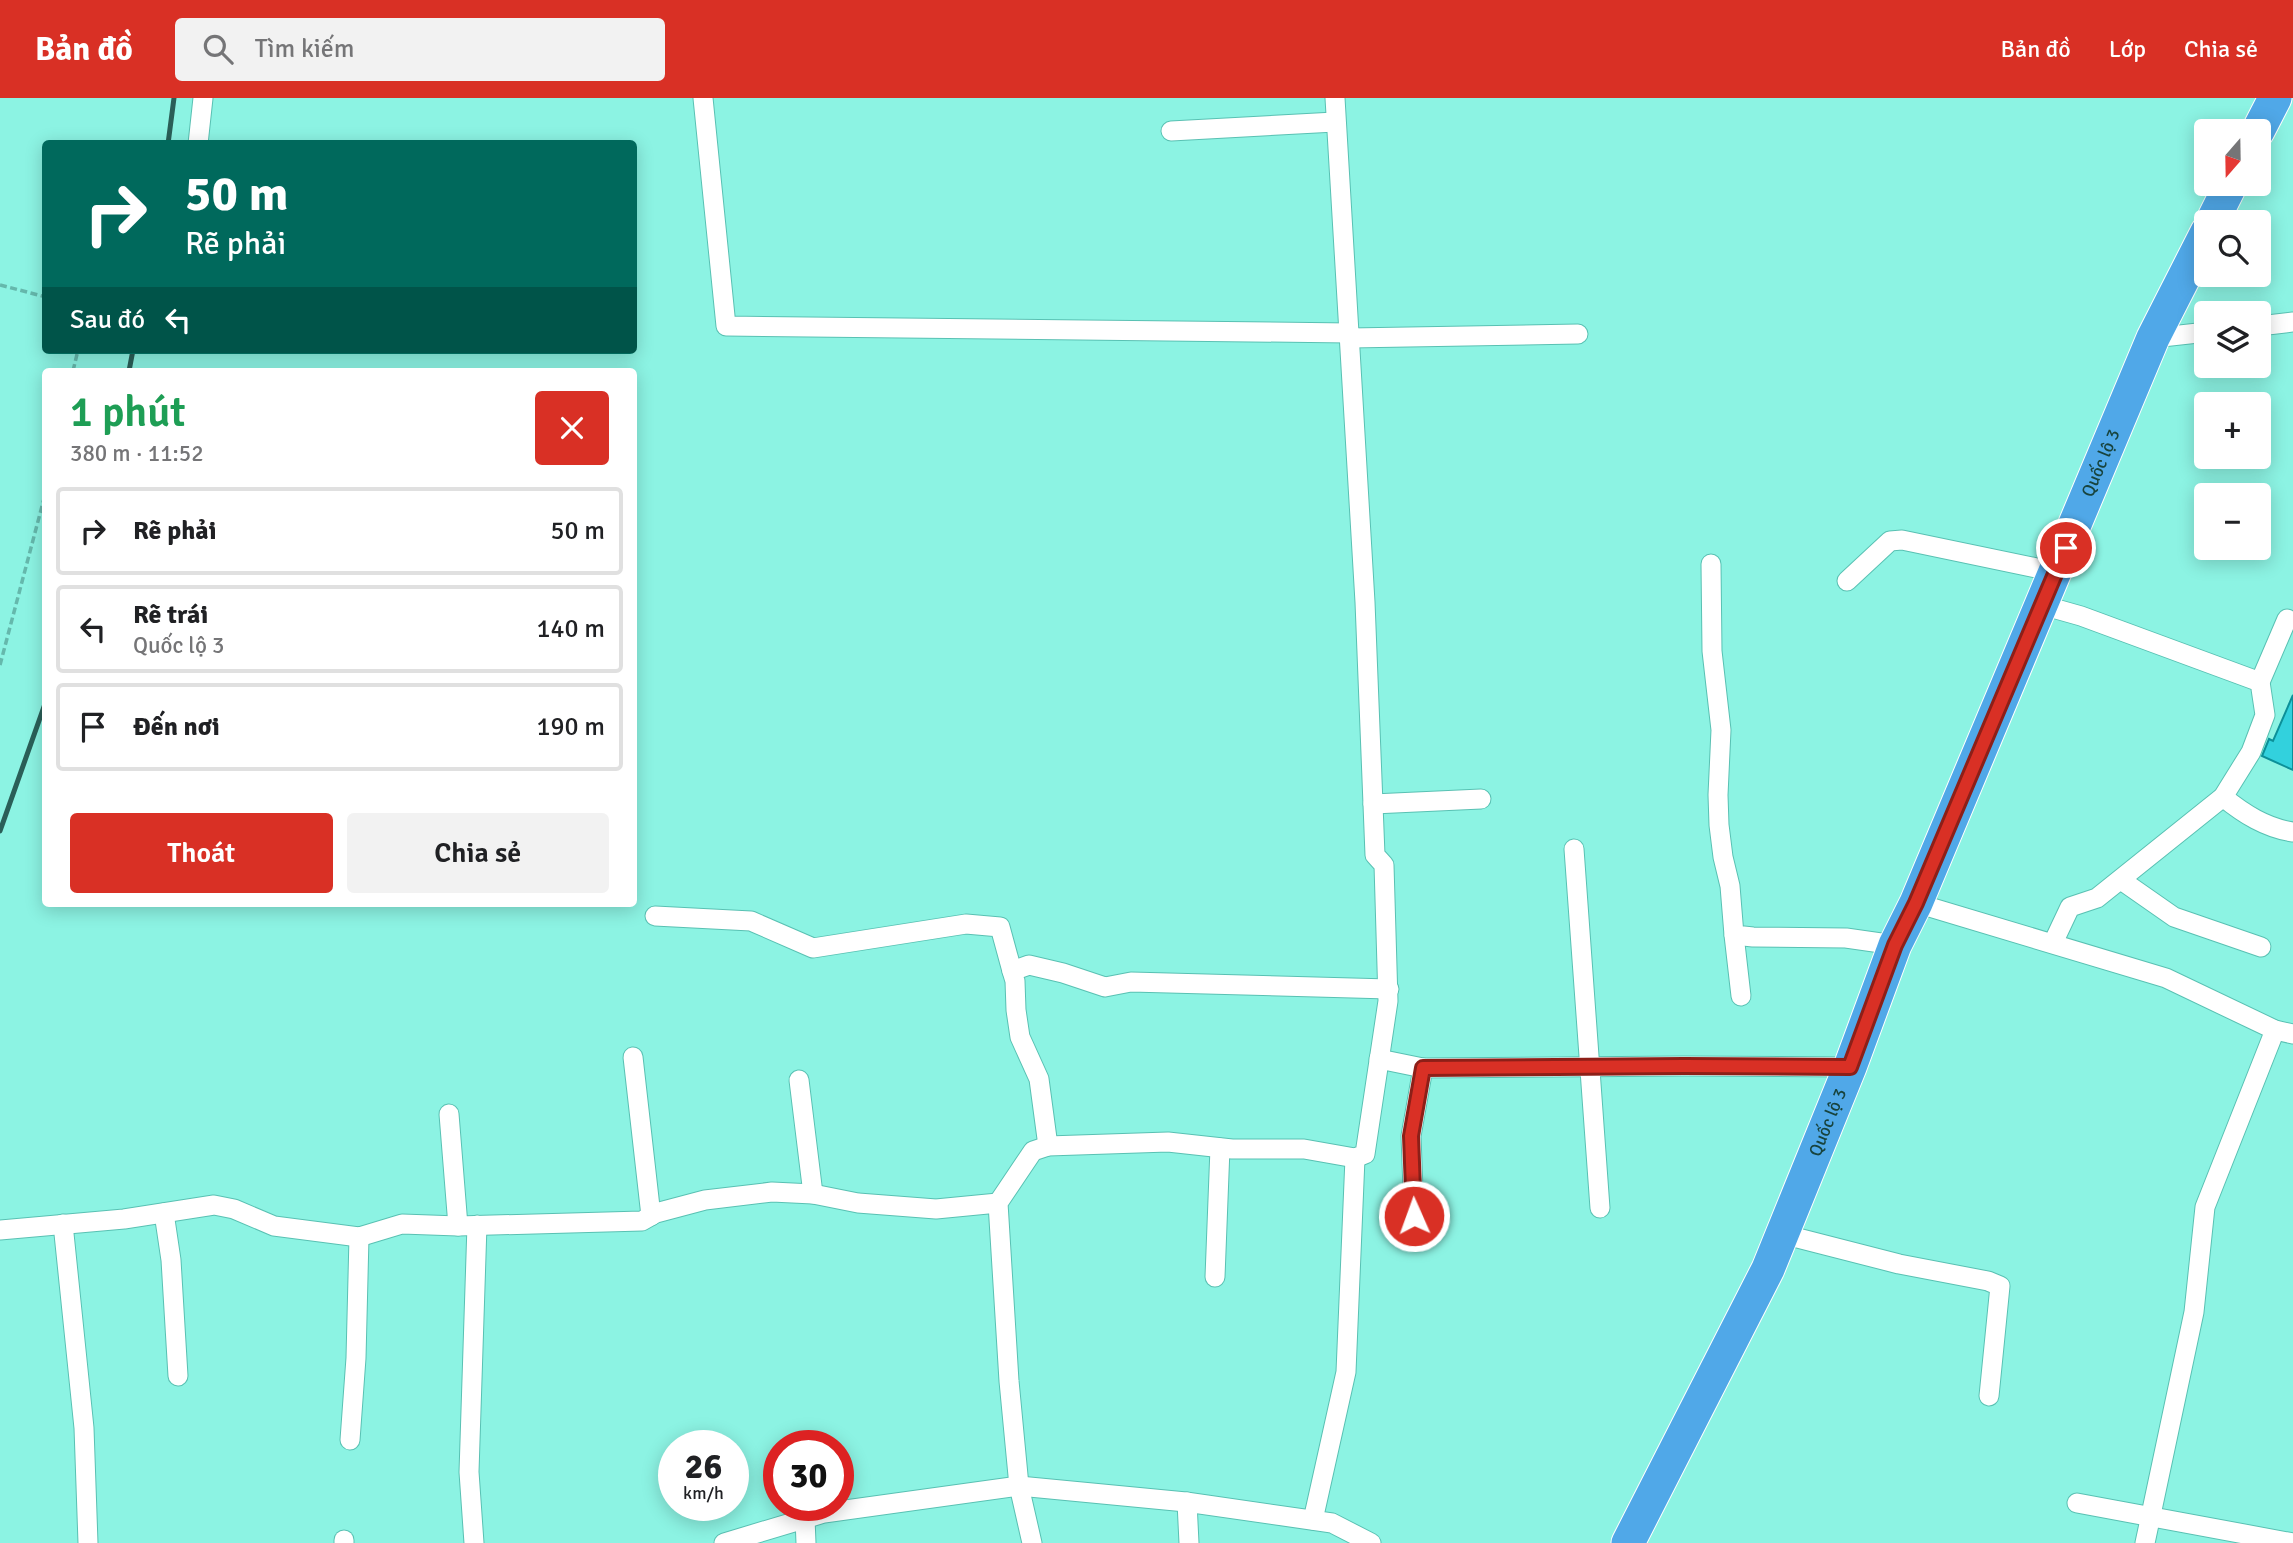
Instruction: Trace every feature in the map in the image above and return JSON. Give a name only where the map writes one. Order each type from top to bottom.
[{"type":"highway","points":[[2264,119],[2275,98]]},
{"type":"highway","name":"Quốc lộ 3","points":[[1634,1542],[1768,1269],[1850,1067],[1895,945],[1916,903],[2153,338],[2194,258]]},
{"type":"street","points":[[198,140],[203,98]]},
{"type":"street","points":[[704,98],[726,326],[1350,336],[1578,334]]},
{"type":"street","points":[[1032,1543],[1019,1486],[1009,1381],[998,1203],[1033,1151],[1048,1146],[1168,1142],[1220,1147],[1304,1149],[1355,1158],[1364,1154],[1389,989],[1384,865],[1375,855],[1365,602],[1335,98]]},
{"type":"street","points":[[1171,131],[1335,122]]},
{"type":"street","points":[[2271,325],[2293,322]]},
{"type":"street","points":[[2153,338],[2194,333]]},
{"type":"street","points":[[1847,581],[1890,541],[1902,540],[2056,572]]},
{"type":"street","points":[[1711,564],[1712,651],[1721,730],[1719,825],[1730,886],[1741,996]]},
{"type":"street","points":[[2042,605],[2081,616],[2260,682]]},
{"type":"street","points":[[2053,943],[2062,919],[2070,907],[2097,898],[2223,797],[2251,752],[2265,715],[2260,682],[2287,619]]},
{"type":"street","points":[[2223,797],[2244,813],[2278,830],[2293,832]]},
{"type":"street","points":[[1373,804],[1480,799]]},
{"type":"street","points":[[1574,849],[1600,1208]]},
{"type":"street","points":[[2121,880],[2174,917],[2261,947]]},
{"type":"street","points":[[1916,903],[2166,978],[2284,1032],[2205,1207],[2194,1312],[2145,1543]]},
{"type":"street","points":[[655,916],[751,921],[814,948],[966,924],[1000,927],[1013,971],[1020,1037],[1039,1079],[1048,1146]]},
{"type":"street","points":[[1734,934],[1753,937],[1846,938],[1895,945]]},
{"type":"street","points":[[1013,971],[1029,965],[1105,986],[1131,982],[1389,989]]},
{"type":"street","points":[[633,1057],[651,1216]]},
{"type":"street","points":[[1379,1059],[1423,1068],[1850,1067]]},
{"type":"street","points":[[1423,1068],[1411,1136],[1414,1216],[1427,1234]]},
{"type":"street","points":[[799,1080],[813,1194]]},
{"type":"street","points":[[449,1114],[467,1225],[469,1472],[474,1543]]},
{"type":"street","points":[[1215,1277],[1220,1147]]},
{"type":"street","points":[[1312,1520],[1346,1372],[1355,1158]]},
{"type":"street","points":[[0,1230],[214,1205],[233,1209],[274,1226],[359,1237],[401,1224],[642,1221],[656,1213],[705,1200],[772,1192],[813,1194],[858,1203],[936,1209],[998,1203]]},
{"type":"street","points":[[163,1213],[171,1260],[178,1376]]},
{"type":"street","points":[[64,1224],[83,1428],[88,1543]]},
{"type":"street","points":[[1782,1234],[2000,1286],[1989,1396]]},
{"type":"street","points":[[350,1440],[356,1359],[359,1237]]},
{"type":"street","points":[[854,1509],[1019,1486],[1187,1502],[1332,1522],[1371,1543]]},
{"type":"street","points":[[1187,1502],[1189,1543]]},
{"type":"street","points":[[2077,1503],[2293,1543]]},
{"type":"street","points":[[724,1543],[796,1521]]},
{"type":"street","points":[[806,1521],[806,1543]]},
{"type":"path","points":[[0,285],[42,296]]},
{"type":"path","points":[[0,665],[42,506]]},
{"type":"building","points":[[2293,695],[2293,770],[2262,756],[2269,739],[2273,741]]},
{"type":"railway","points":[[169,140],[174,98]]},
{"type":"railway","points":[[130,368],[132,354]]},
{"type":"railway","points":[[0,831],[42,712]]},
{"type":"route","points":[[1414,1216],[1411,1136],[1421,1092],[1423,1068],[1850,1067],[1895,945],[1916,903],[2066,548]]}]
